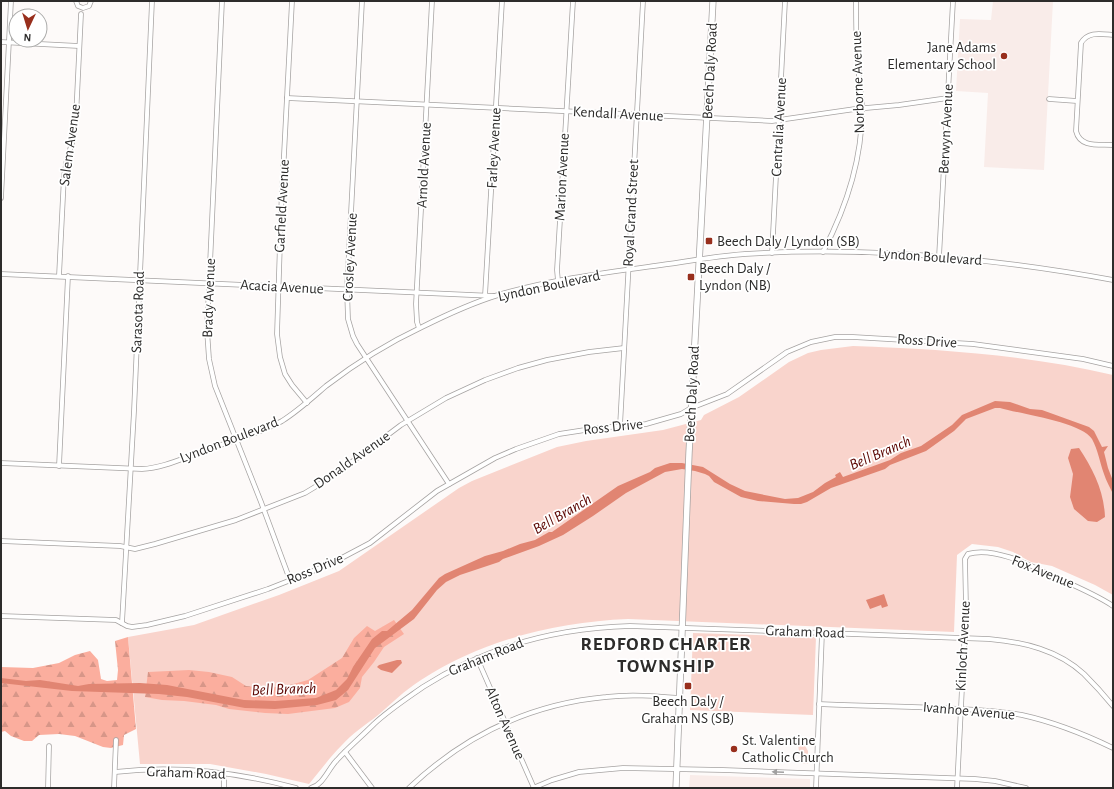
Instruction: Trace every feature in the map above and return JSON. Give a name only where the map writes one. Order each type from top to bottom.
[{"type":"main road","name":"Beech Daly Road","points":[[676,788],[687,485],[708,118],[713,1]]},
{"type":"street","points":[[76,1],[78,6],[83,8],[89,6],[91,1]]},
{"type":"street","name":"Sarasota Road","points":[[122,623],[140,279],[152,1]]},
{"type":"street","name":"Brady Avenue","points":[[222,1],[207,330],[209,359],[215,386],[290,580]]},
{"type":"street","name":"Garfield Avenue","points":[[292,1],[277,334],[280,357],[288,379],[307,403]]},
{"type":"street","name":"Crosley Avenue","points":[[362,1],[350,256],[347,290],[347,310],[350,328],[357,344],[449,484]]},
{"type":"street","name":"Arnold Avenue","points":[[419,328],[416,311],[416,292],[432,1]]},
{"type":"street","name":"Farley Avenue","points":[[485,296],[502,1]]},
{"type":"street","name":"Marion Avenue","points":[[558,281],[557,270],[573,1]]},
{"type":"street","name":"Royal Grand Street","points":[[620,426],[643,1]]},
{"type":"street","name":"Centralia Avenue","points":[[772,253],[785,1]]},
{"type":"street","name":"Norborne Avenue","points":[[823,252],[839,219],[852,182],[859,146],[862,109],[857,48],[856,1]]},
{"type":"street","name":"Berwyn Avenue","points":[[940,257],[953,1]]},
{"type":"street","name":"Salem Avenue","points":[[59,276],[64,176],[72,143],[76,117],[81,14]]},
{"type":"street","points":[[1113,35],[1094,34],[1085,38],[1080,47],[1076,131],[1081,140],[1088,144],[1113,145]]},
{"type":"street","points":[[1,42],[8,43],[1,198]]},
{"type":"street","points":[[48,45],[79,46]]},
{"type":"street","name":"Kendall Avenue","points":[[287,98],[749,121],[779,121],[948,98]]},
{"type":"street","points":[[1049,99],[1077,101]]},
{"type":"street","name":"Lyndon Boulevard","points":[[1,463],[130,468],[162,466],[276,424],[307,403],[327,386],[366,358],[419,328],[452,312],[496,296],[558,281],[734,255],[823,252],[879,253],[940,257],[1027,266],[1113,280]]},
{"type":"street","points":[[1,274],[59,276]]},
{"type":"street","name":"Acacia Avenue","points":[[59,276],[496,296]]},
{"type":"street","points":[[59,466],[68,276]]},
{"type":"street","name":"Ross Drive","points":[[122,623],[127,626],[137,627],[164,622],[290,580],[336,561],[370,543],[426,499],[495,458],[544,439],[571,431],[646,424],[681,414],[691,408],[720,398],[734,390],[793,348],[811,342],[835,337],[877,337],[973,344],[1083,359],[1113,366]]},
{"type":"street","name":"Donald Avenue","points":[[1,541],[118,546],[135,549],[225,523],[305,493],[324,482],[408,421],[435,404],[464,389],[518,368],[547,360],[576,354],[624,348]]},
{"type":"street","name":"Fox Avenue","points":[[968,554],[973,552],[990,553],[1016,560],[1083,588],[1113,606]]},
{"type":"street","name":"Kinloch Avenue","points":[[957,788],[966,607],[965,559],[968,554]]},
{"type":"street","points":[[1,616],[116,620],[122,623]]},
{"type":"street","name":"Graham Road","points":[[310,788],[322,781],[335,762],[393,708],[440,676],[477,658],[526,640],[571,630],[630,626],[964,638],[1016,642],[1051,652],[1070,662],[1091,681],[1113,706]]},
{"type":"street","points":[[816,788],[822,633]]},
{"type":"street","name":"Alton Avenue","points":[[477,658],[534,788]]},
{"type":"street","points":[[409,788],[430,769],[459,747],[505,723],[544,708],[576,701],[619,696],[679,698]]},
{"type":"street","name":"Ivanhoe Avenue","points":[[819,704],[1003,712],[1039,719],[1076,731],[1113,748]]},
{"type":"street","points":[[114,788],[116,740]]},
{"type":"street","points":[[48,788],[49,746]]},
{"type":"street","points":[[345,752],[372,788]]},
{"type":"street","points":[[534,788],[564,776],[593,770],[623,768],[676,768],[957,778],[995,781],[1026,788]]},
{"type":"street","name":"Graham Road","points":[[115,772],[175,769],[224,773],[296,788]]},
{"type":"street","points":[[224,773],[224,788]]},
{"type":"shaded area","name":"Jane Adams Elementary School","points":[[993,1],[1053,1],[1044,170],[984,167],[988,93],[956,91],[960,19],[991,20]]},
{"type":"shaded area","points":[[853,346],[984,354],[1049,362],[1113,375],[1113,595],[1095,585],[1052,566],[1031,562],[1013,552],[998,547],[972,544],[957,555],[954,632],[628,619],[574,624],[547,629],[495,644],[469,654],[421,680],[350,737],[333,754],[309,784],[266,774],[210,764],[140,764],[128,637],[194,625],[279,595],[339,571],[459,488],[472,481],[557,447],[586,441],[663,430],[701,420],[704,415],[739,397],[789,362],[808,353]]},
{"type":"shaded area","name":"Bell Branch","points":[[995,401],[1010,402],[1030,409],[1042,410],[1089,427],[1094,431],[1102,447],[1108,446],[1104,452],[1113,481],[1113,494],[1105,477],[1094,443],[1086,433],[1063,423],[1049,419],[995,408],[966,419],[954,431],[926,451],[890,465],[885,469],[831,488],[801,504],[758,501],[741,497],[714,482],[709,476],[695,471],[682,469],[665,472],[626,493],[563,535],[539,546],[503,559],[499,562],[460,575],[446,582],[437,590],[414,619],[375,648],[348,690],[336,700],[317,705],[275,709],[245,708],[187,697],[159,694],[72,691],[1,683],[1,678],[26,681],[40,680],[78,686],[89,684],[140,683],[167,685],[244,700],[275,701],[316,698],[336,690],[347,679],[353,667],[372,639],[382,631],[387,631],[412,610],[439,578],[485,556],[535,540],[549,532],[552,532],[618,486],[650,472],[655,468],[670,463],[682,463],[703,467],[730,484],[745,491],[785,499],[798,498],[813,492],[836,477],[835,475],[840,472],[843,477],[890,460],[901,453],[921,446],[952,425],[962,415]]},
{"type":"shaded area","points":[[1079,448],[1089,464],[1100,489],[1105,517],[1097,522],[1088,521],[1074,509],[1070,497],[1073,474],[1068,458],[1071,449]]},
{"type":"shaded area","points":[[884,594],[888,606],[882,608],[881,605],[870,609],[866,600]]},
{"type":"shaded area","points":[[693,633],[816,637],[813,715],[690,710]]},
{"type":"shaded area","points":[[401,660],[402,663],[392,673],[381,670],[377,667],[379,665]]},
{"type":"shaded area","points":[[798,742],[803,742],[808,751],[808,764],[800,763]]},
{"type":"shaded area","points":[[690,775],[810,779],[810,788],[689,788]]},
{"type":"green space","points":[[394,620],[404,634],[384,647],[362,677],[360,688],[349,702],[335,708],[288,714],[265,713],[229,709],[216,705],[145,697],[148,672],[189,670],[209,672],[232,677],[246,686],[267,688],[286,686],[308,680],[342,658],[354,638],[367,626],[375,631]]},
{"type":"green space","points":[[128,637],[136,729],[124,735],[123,745],[111,748],[103,747],[75,736],[59,734],[39,735],[32,741],[24,741],[11,736],[5,731],[1,732],[1,667],[33,668],[59,663],[75,655],[90,651],[98,660],[101,679],[107,681],[117,680],[118,670],[115,641]]},
{"type":"place","name":"Jane Adams Elementary School","points":[[1004,56]]},
{"type":"place","name":"Beech Daly / Lyndon (SB)","points":[[709,241]]},
{"type":"place","name":"Beech Daly / Lyndon (NB)","points":[[691,277]]},
{"type":"place","name":"Beech Daly / Graham NS (SB)","points":[[688,686]]},
{"type":"place","name":"St. Valentine Catholic Church","points":[[734,749]]},
{"type":"district","name":"REDFORD CHARTER TOWNSHIP","points":[[666,655]]}]
